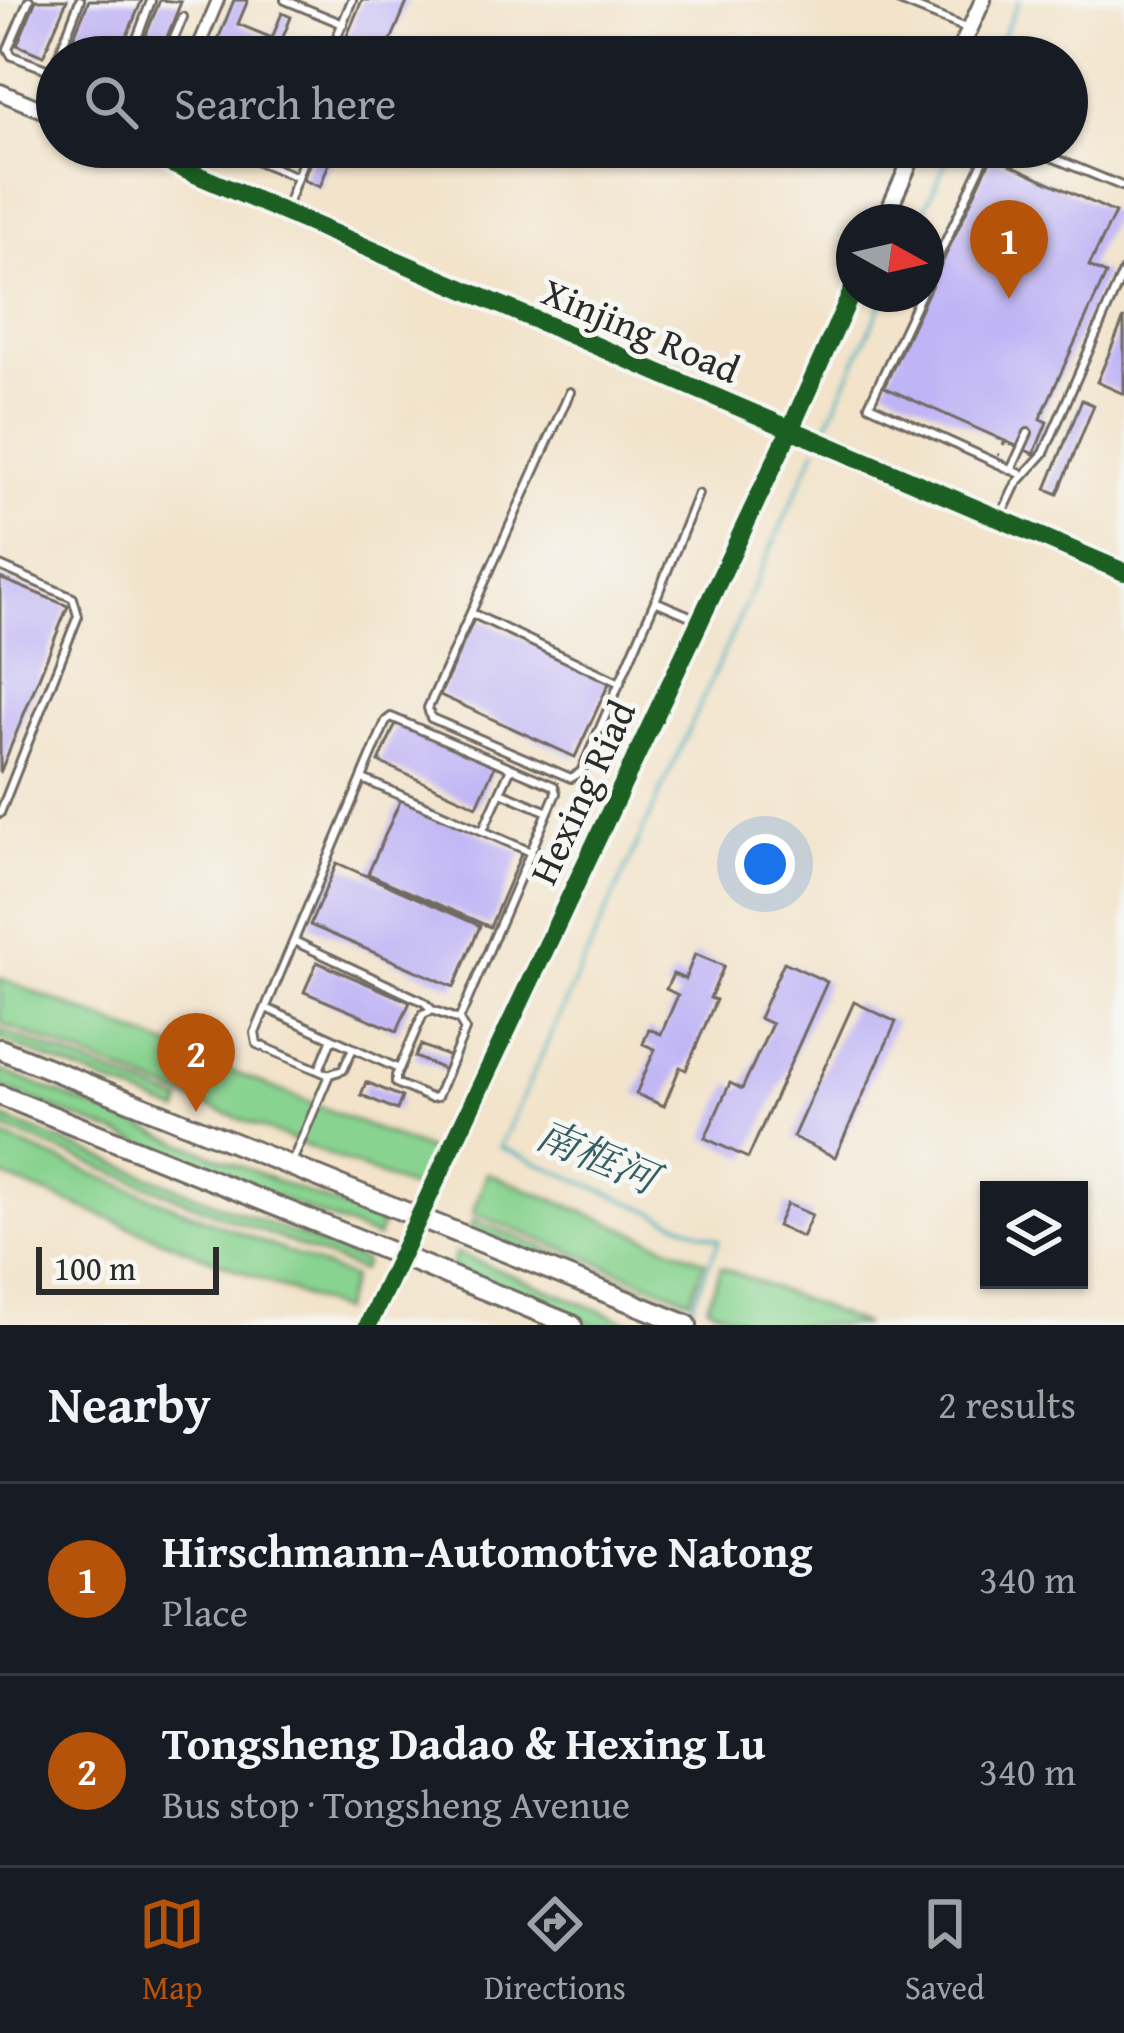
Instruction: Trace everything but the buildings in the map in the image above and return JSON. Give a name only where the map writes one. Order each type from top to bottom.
[{"type":"main road","points":[[0,1048],[687,1325]]},
{"type":"main road","points":[[0,1095],[572,1325]]},
{"type":"street","points":[[203,36],[218,0]]},
{"type":"street","points":[[967,36],[983,0]]},
{"type":"street","points":[[0,92],[36,107]]},
{"type":"street","name":"Xinjing Road","points":[[190,168],[1124,572]]},
{"type":"street","points":[[891,204],[907,168]]},
{"type":"street","name":"Hexing Riad","points":[[368,1325],[843,312]]},
{"type":"lane","points":[[29,0],[8,49],[12,56],[36,65]]},
{"type":"lane","points":[[66,36],[80,0]]},
{"type":"lane","points":[[285,0],[343,23]]},
{"type":"lane","points":[[337,36],[352,0]]},
{"type":"lane","points":[[897,0],[919,4],[970,29]]},
{"type":"lane","points":[[138,36],[151,1]]},
{"type":"lane","points":[[175,36],[183,17]]},
{"type":"lane","points":[[275,168],[297,177]]},
{"type":"lane","points":[[284,212],[300,168]]},
{"type":"lane","points":[[944,244],[979,168]]},
{"type":"lane","points":[[1078,168],[1124,187]]},
{"type":"lane","points":[[999,519],[1023,475],[1043,453],[1124,270]]},
{"type":"lane","points":[[913,312],[869,405],[1023,475]]},
{"type":"lane","points":[[570,392],[428,708],[431,718],[571,778],[581,772],[698,494]]},
{"type":"lane","points":[[1011,470],[1028,433]]},
{"type":"lane","points":[[0,566],[73,598],[78,616],[0,813]]},
{"type":"lane","points":[[655,602],[700,620]]},
{"type":"lane","points":[[470,613],[620,682]]},
{"type":"lane","points":[[353,1048],[343,1070],[329,1075],[257,1043],[255,1034],[391,717],[554,785],[556,793],[458,1020]]},
{"type":"lane","points":[[483,831],[511,768]]},
{"type":"lane","points":[[362,779],[531,852]]},
{"type":"lane","points":[[500,791],[548,812]]},
{"type":"lane","points":[[294,941],[458,1020],[465,1030],[437,1097],[430,1098],[396,1084],[424,1014],[432,1010]]},
{"type":"lane","points":[[266,1008],[399,1069]]},
{"type":"lane","points":[[319,1070],[332,1038]]},
{"type":"lane","points":[[290,1165],[329,1075]]},
{"type":"path","points":[[995,462],[1005,441]]},
{"type":"green space","points":[[0,978],[435,1153],[419,1191],[0,1023]]},
{"type":"green space","points":[[0,1030],[182,1102],[179,1112],[0,1040]]},
{"type":"green space","points":[[0,1070],[382,1223],[377,1238],[0,1087]]},
{"type":"green space","points":[[0,1117],[365,1262],[361,1271],[0,1127]]},
{"type":"green space","points":[[0,1136],[352,1278],[341,1311],[0,1175]]},
{"type":"green space","points":[[487,1173],[705,1261],[690,1299],[473,1213]]},
{"type":"green space","points":[[474,1220],[681,1303],[678,1312],[470,1228]]},
{"type":"green space","points":[[456,1253],[636,1325],[594,1325],[451,1268]]},
{"type":"green space","points":[[721,1267],[865,1325],[754,1325],[707,1306]]},
{"type":"waterway","name":"南框河","points":[[1003,36],[1019,0]]},
{"type":"waterway","name":"南框河","points":[[927,204],[943,168]]},
{"type":"waterway","name":"南框河","points":[[823,434],[878,312]]},
{"type":"waterway","name":"南框河","points":[[687,1317],[719,1240],[500,1147],[816,449]]},
{"type":"cycle path","points":[[181,168],[1124,572]]},
{"type":"cycle path","points":[[368,1325],[843,312]]},
{"type":"place","name":"Hirschmann-Automotive Natong","points":[[1009,299]]},
{"type":"place","name":"Tongsheng Dadao & Hexing Lu","points":[[196,1112]]}]
